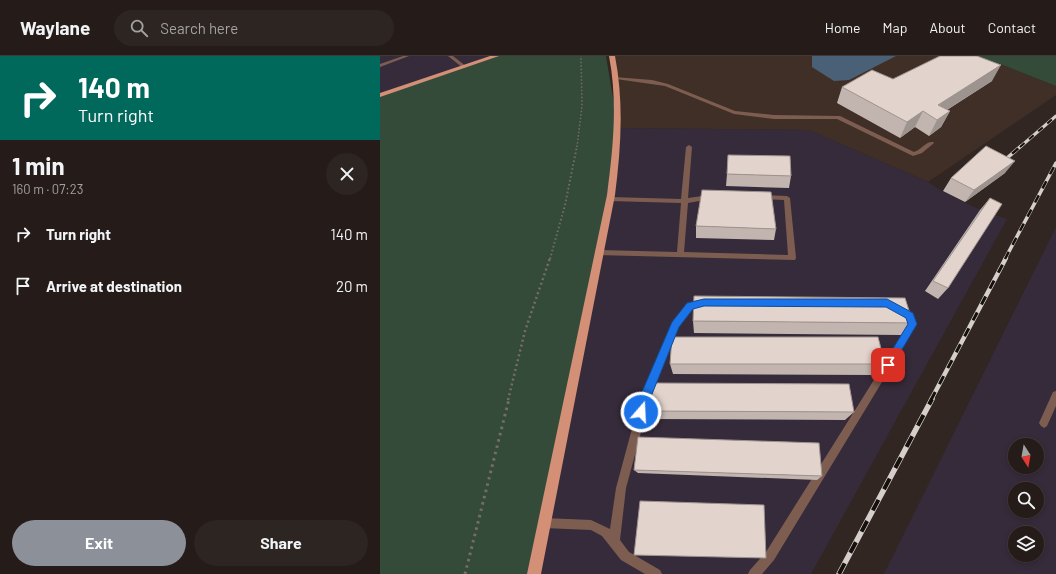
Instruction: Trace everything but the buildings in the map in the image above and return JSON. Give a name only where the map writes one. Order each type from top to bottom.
[{"type":"main road","points":[[380,95],[496,56]]},
{"type":"main road","points":[[534,574],[610,199],[617,145],[618,118],[616,78],[612,56]]},
{"type":"lane","points":[[380,66],[407,56]]},
{"type":"lane","points":[[450,56],[466,67]]},
{"type":"lane","points":[[616,78],[666,85],[734,112],[774,117],[838,117],[913,154],[920,152],[931,143]]},
{"type":"lane","points":[[680,255],[689,147]]},
{"type":"lane","points":[[610,199],[685,201],[714,196]]},
{"type":"lane","points":[[599,254],[792,258],[787,198],[751,197]]},
{"type":"lane","points":[[614,541],[621,488],[645,399],[676,325],[683,313],[690,306],[712,302]]},
{"type":"lane","points":[[754,574],[770,556],[912,324],[910,316],[898,308]]},
{"type":"lane","points":[[1044,423],[1056,395]]},
{"type":"lane","points":[[544,523],[591,525],[606,532],[625,556],[656,574]]},
{"type":"path","points":[[464,574],[522,342],[552,253],[570,182],[577,147],[583,80],[581,56]]},
{"type":"shaded area","points":[[380,56],[496,56],[380,95]]},
{"type":"shaded area","points":[[611,56],[968,56],[995,62],[1056,86],[1056,95],[928,182],[809,130],[618,128]]},
{"type":"shaded area","points":[[618,128],[809,130],[928,182],[940,190],[974,207],[1007,219],[811,574],[534,574]]},
{"type":"shaded area","points":[[1056,227],[1056,574],[884,574]]},
{"type":"green space","points":[[493,56],[606,56],[618,128],[591,295],[534,574],[380,574],[380,95]]},
{"type":"green space","points":[[968,56],[1056,56],[1056,86],[995,62]]},
{"type":"water","points":[[812,56],[896,56],[849,80],[834,81],[812,67]]},
{"type":"railway","points":[[1020,147],[1056,116]]},
{"type":"railway","points":[[1000,164],[1021,146]]},
{"type":"railway","points":[[1005,259],[1056,163]]},
{"type":"railway","points":[[931,400],[1006,258]]},
{"type":"railway","points":[[839,574],[932,399]]},
{"type":"route","points":[[641,412],[676,325],[683,313],[690,306],[704,302],[887,303],[910,316],[912,324],[888,365]]}]
